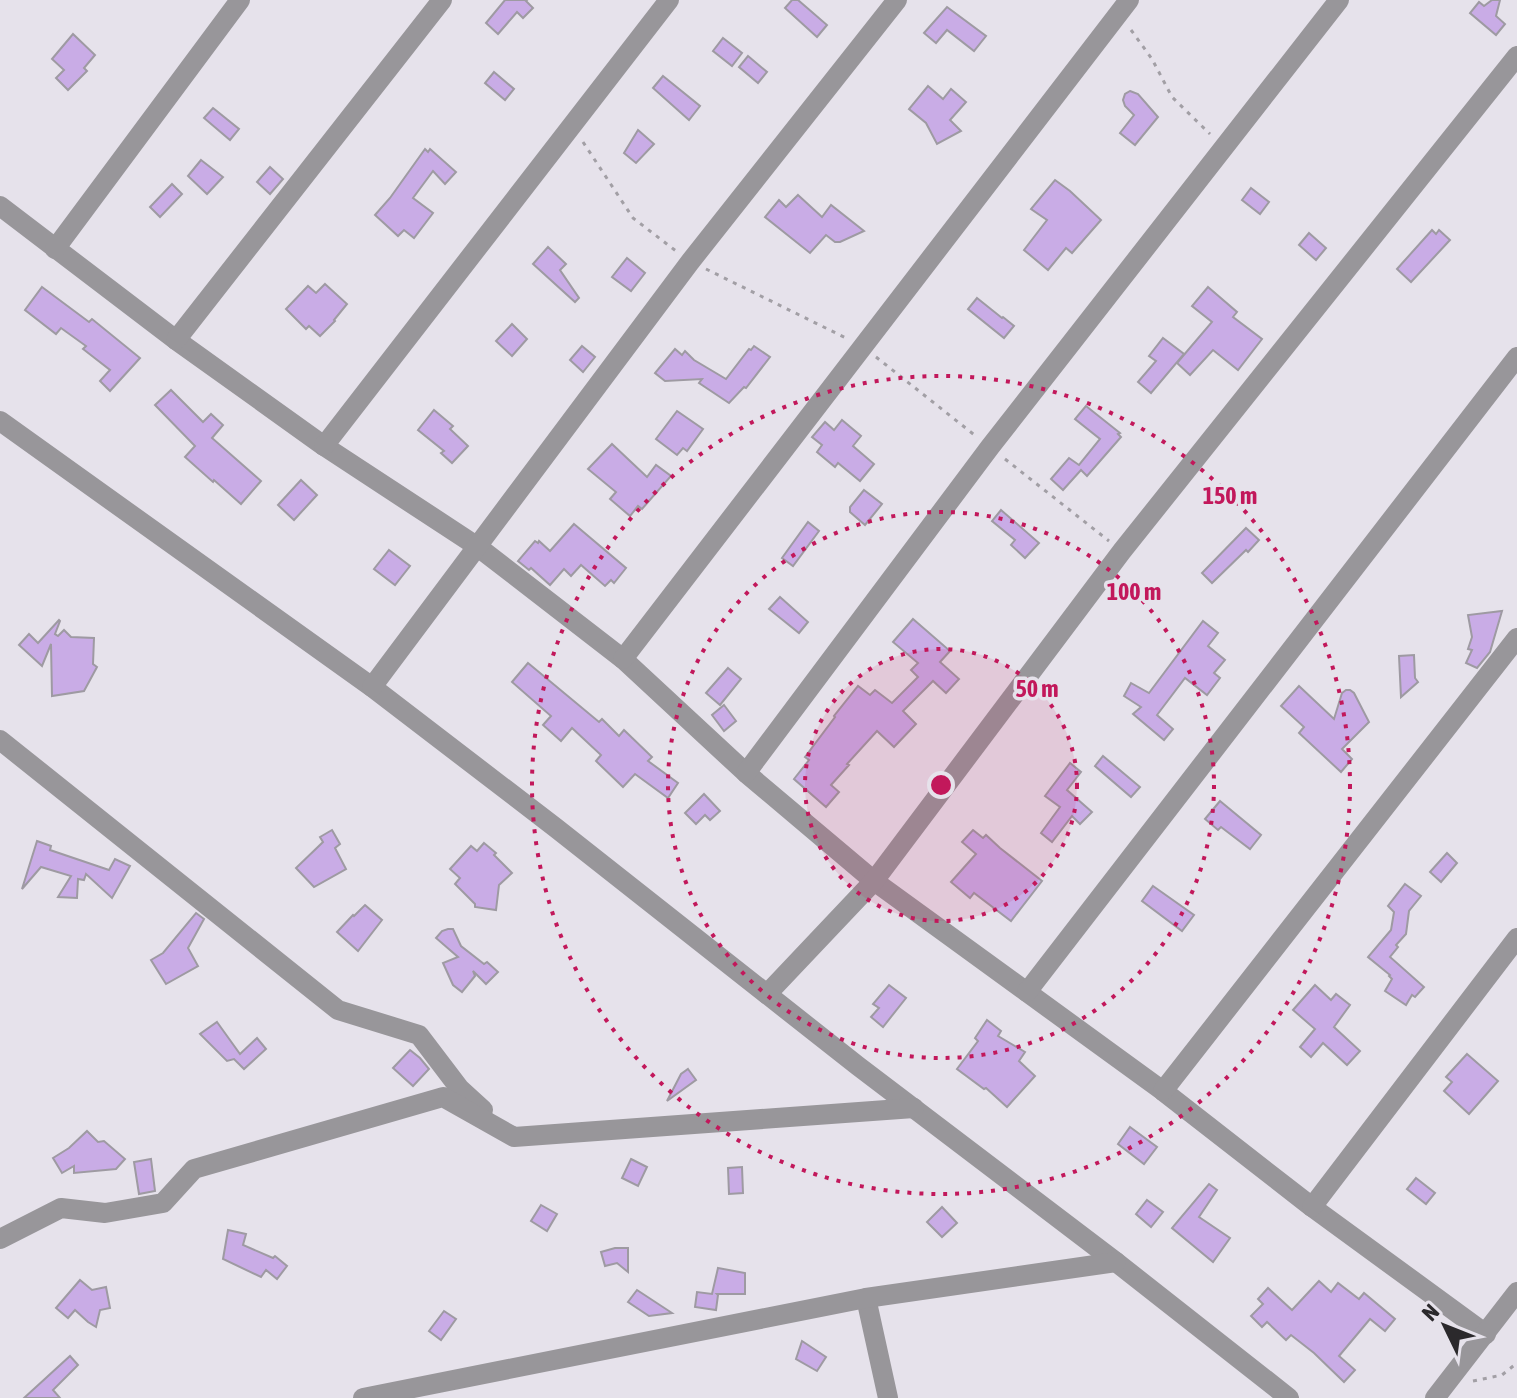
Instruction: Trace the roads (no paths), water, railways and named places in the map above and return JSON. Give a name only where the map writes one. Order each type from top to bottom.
[{"type":"street","points":[[55,249],[240,0]]},
{"type":"street","points":[[176,340],[442,0]]},
{"type":"street","points":[[324,446],[669,0]]},
{"type":"street","points":[[372,687],[690,262],[897,0]]},
{"type":"street","points":[[746,773],[990,447],[1339,0]]},
{"type":"street","points":[[623,659],[1123,8]]},
{"type":"street","points":[[767,994],[874,881],[1122,551],[1517,56]]},
{"type":"street","points":[[0,206],[176,340],[324,446],[478,547],[623,659],[746,773],[874,881],[1163,1091],[1312,1207],[1486,1334]]},
{"type":"street","points":[[1027,992],[1517,357]]},
{"type":"street","points":[[0,421],[372,687],[1289,1398]]},
{"type":"street","points":[[1163,1091],[1517,638]]},
{"type":"street","points":[[0,740],[338,1010],[419,1035],[460,1089],[514,1137]]},
{"type":"street","points":[[1312,1207],[1517,938]]},
{"type":"street","points":[[0,1239],[61,1208],[105,1213],[163,1203],[194,1169],[443,1097],[514,1137],[914,1108]]},
{"type":"street","points":[[363,1398],[866,1298],[1116,1262]]},
{"type":"street","points":[[1435,1398],[1517,1292]]},
{"type":"street","points":[[866,1298],[888,1398]]}]
